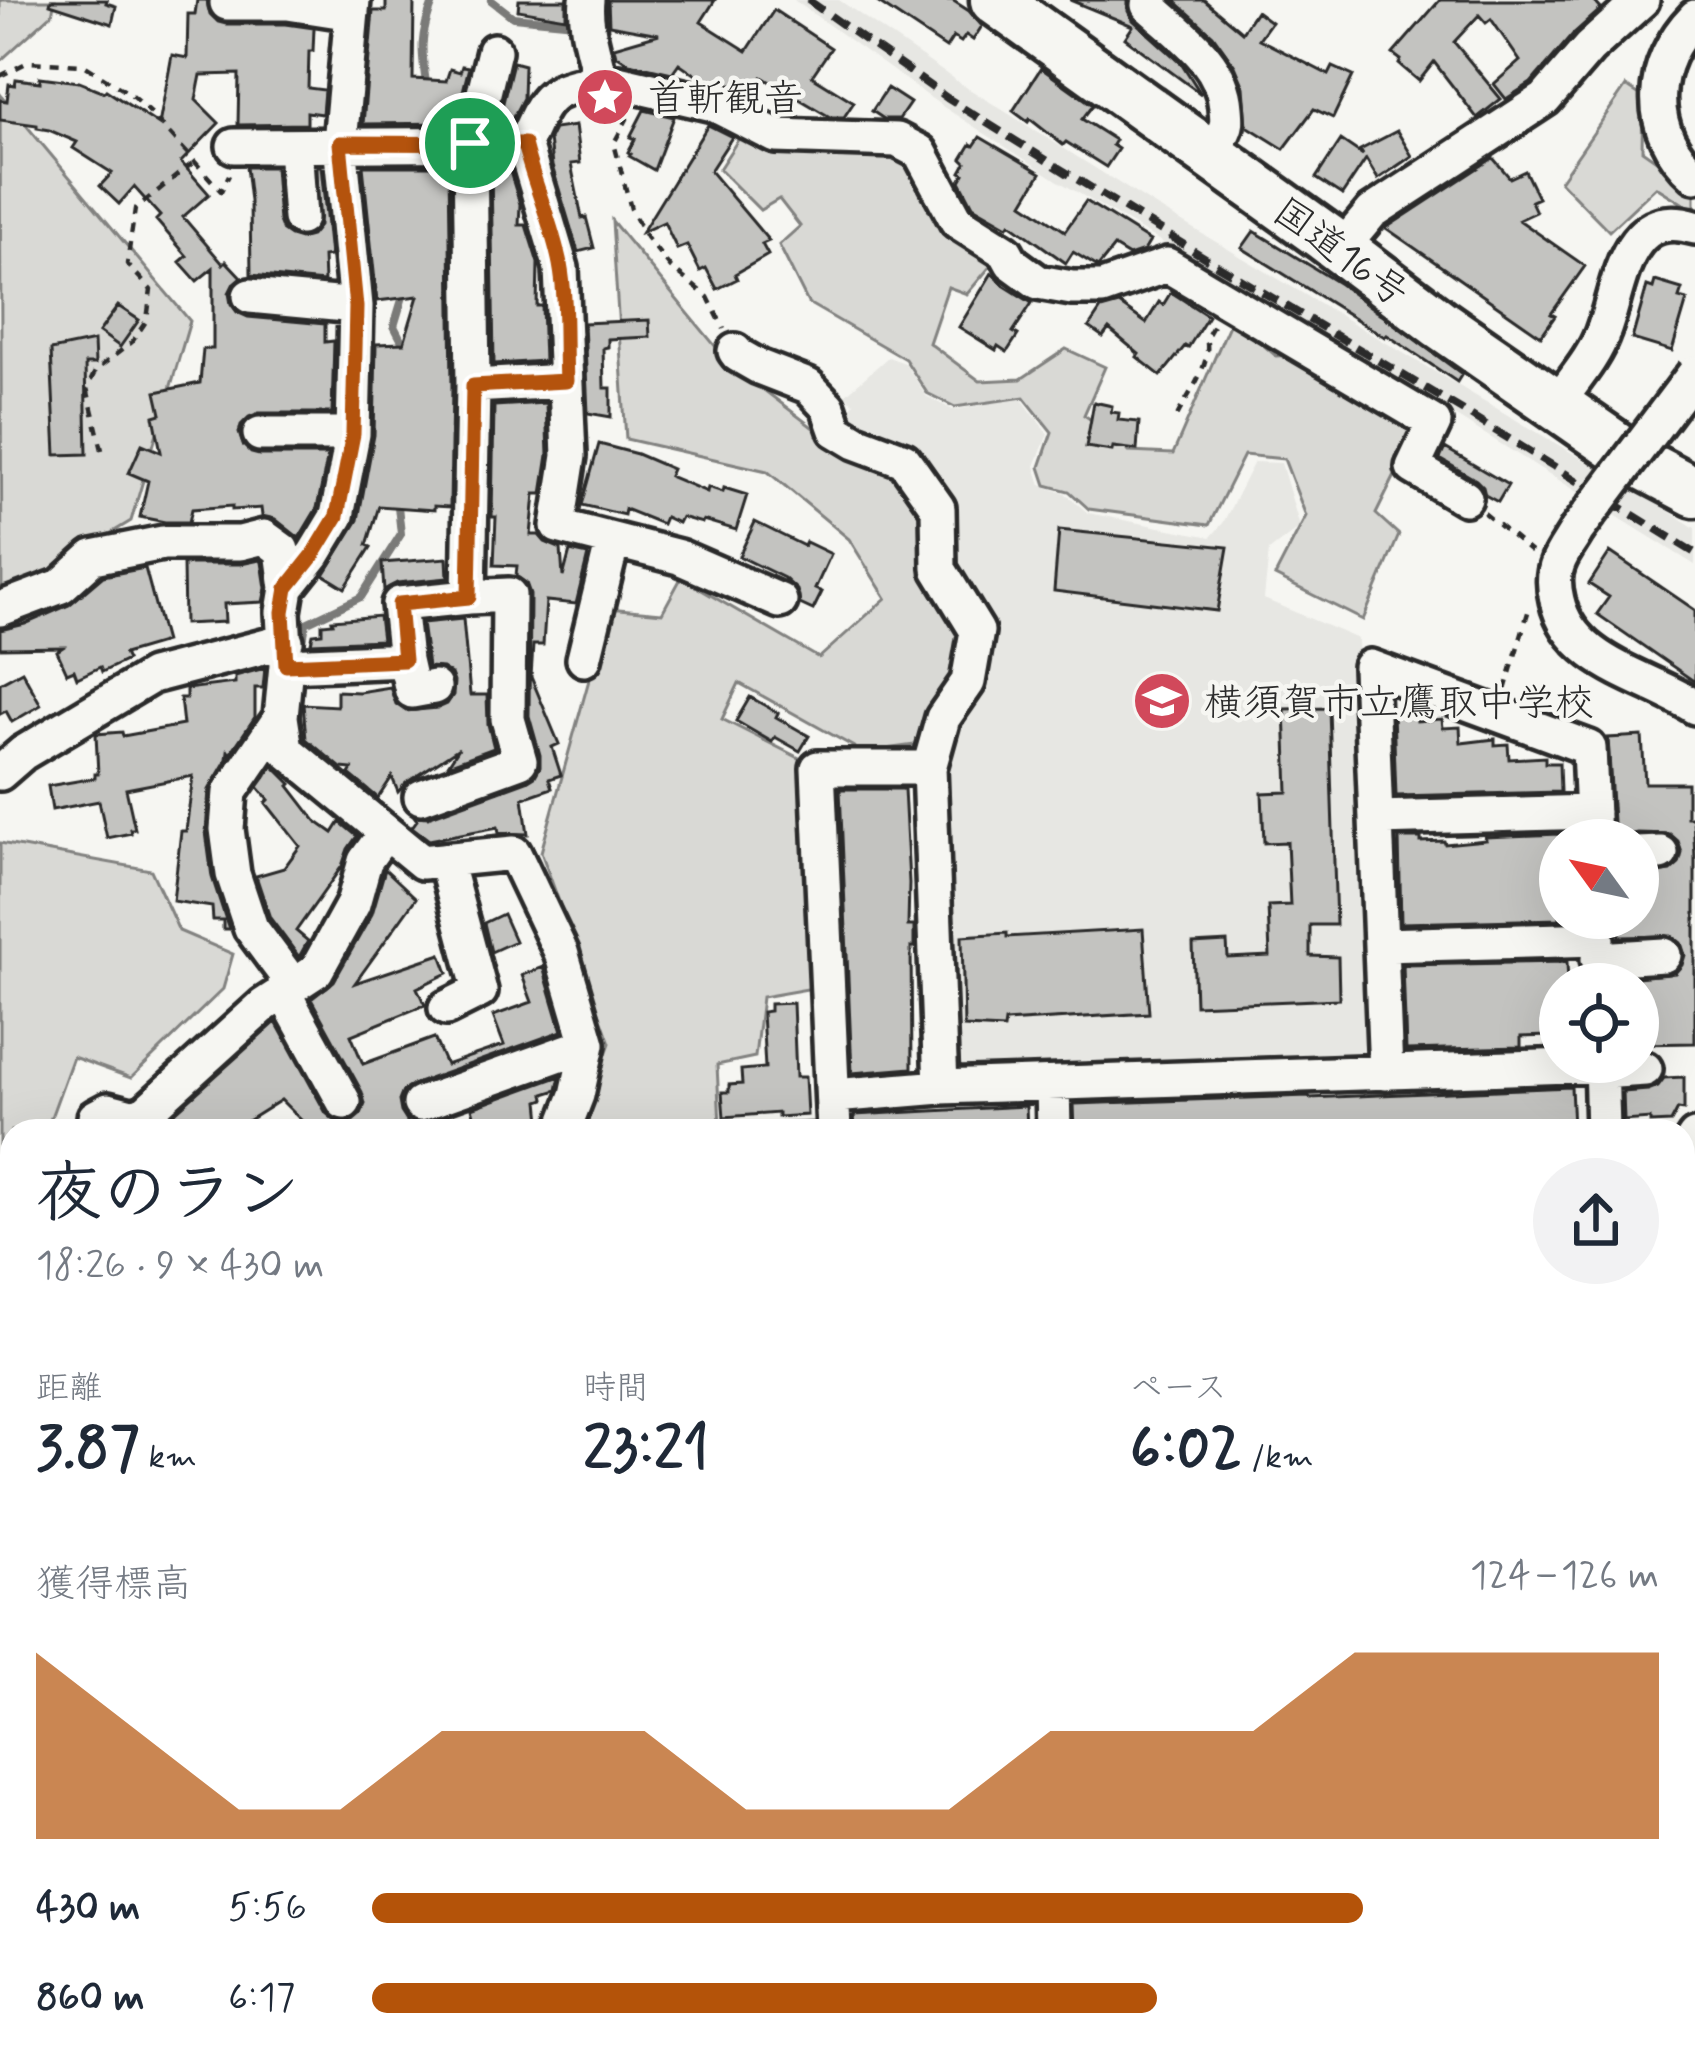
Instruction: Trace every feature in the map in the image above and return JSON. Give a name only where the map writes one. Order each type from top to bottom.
[{"type":"highway","name":"国道16号","points":[[995,0],[1347,240],[1563,395],[1640,463],[1695,492]]},
{"type":"highway","name":"国道16号","points":[[1035,0],[1222,135],[1347,240]]},
{"type":"highway","name":"国道16号","points":[[1563,395],[1695,468]]},
{"type":"street","points":[[587,0],[596,94]]},
{"type":"street","points":[[1152,0],[1148,5],[1215,68],[1226,100],[1228,127],[1222,135]]},
{"type":"street","points":[[1347,240],[1372,212],[1531,111],[1588,48],[1642,0]]},
{"type":"street","points":[[227,3],[353,6],[340,143],[356,307],[353,434],[337,516],[287,588]]},
{"type":"street","points":[[1695,17],[1668,53],[1659,81],[1665,137],[1677,159],[1695,175]]},
{"type":"street","points":[[469,597],[471,143],[494,51]]},
{"type":"street","points":[[780,601],[679,557],[558,526],[569,456],[561,268],[524,144],[551,93],[566,87],[596,94],[618,82],[712,104],[776,136],[897,140],[920,152],[957,220],[1006,252],[1012,263],[1038,282],[1102,288],[1167,265],[1434,423],[1413,467],[1466,498]]},
{"type":"street","points":[[234,146],[524,144]]},
{"type":"street","points":[[295,146],[299,218]]},
{"type":"street","points":[[1563,395],[1604,331],[1617,278],[1635,244],[1664,225],[1695,227]]},
{"type":"street","points":[[250,296],[356,307]]},
{"type":"street","points":[[735,351],[759,367],[808,386],[828,407],[836,430],[904,460],[938,508],[939,568],[976,632],[968,682],[943,718],[929,768],[941,1088]]},
{"type":"street","points":[[1695,373],[1577,530],[1556,566],[1554,586],[1561,618],[1585,647],[1695,707]]},
{"type":"street","points":[[473,386],[566,381]]},
{"type":"street","points":[[260,434],[353,434]]},
{"type":"street","points":[[0,609],[61,586],[93,557],[163,543],[240,543],[264,537],[281,550],[287,588],[281,717],[286,750],[422,862],[514,854],[561,952],[588,1044],[567,1119]]},
{"type":"street","points":[[584,659],[613,540]]},
{"type":"street","points":[[421,797],[520,761],[508,719],[509,595],[399,604],[412,691],[434,687]]},
{"type":"street","points":[[0,773],[23,753],[152,676],[286,653],[404,660]]},
{"type":"street","points":[[1387,1073],[1370,667],[1589,748],[1593,819]]},
{"type":"street","points":[[281,717],[230,792],[227,829],[233,874],[250,928],[286,975],[284,993],[344,1102]]},
{"type":"street","points":[[834,1119],[818,768],[929,768]]},
{"type":"street","points":[[1378,818],[1539,824]]},
{"type":"street","points":[[94,1119],[108,1110],[135,1117],[147,1111],[264,1004],[316,971],[353,904],[365,861],[385,832]]},
{"type":"street","points":[[446,860],[480,991],[446,1008]]},
{"type":"street","points":[[1382,945],[1664,956]]},
{"type":"street","points":[[420,1104],[588,1044]]},
{"type":"street","points":[[834,1096],[941,1088],[1539,1069]]},
{"type":"street","points":[[1602,1083],[1603,1119]]},
{"type":"street","points":[[1053,1084],[1054,1119]]},
{"type":"path","points":[[0,76],[28,62],[84,65],[140,103],[220,191],[229,178],[234,146]]},
{"type":"path","points":[[596,94],[627,119],[614,142],[631,209],[646,237],[671,268],[708,297],[735,351]]},
{"type":"path","points":[[101,450],[87,388],[96,370],[132,342],[147,320],[151,290],[127,264],[135,209],[194,162]]},
{"type":"path","points":[[1177,416],[1205,360],[1209,348],[1205,338],[1227,300]]},
{"type":"path","points":[[1466,498],[1538,558]]},
{"type":"path","points":[[1499,713],[1531,604]]},
{"type":"shaded area","points":[[0,0],[55,0],[52,14],[0,61]]},
{"type":"shaded area","points":[[794,0],[839,0],[958,82],[1157,207],[1648,498],[1695,528],[1695,565],[1456,416],[1060,182],[942,106]]},
{"type":"shaded area","points":[[1626,86],[1643,97],[1642,150],[1695,187],[1695,211],[1656,187],[1609,231],[1560,181]]},
{"type":"shaded area","points":[[0,94],[190,321],[131,521],[2,599]]},
{"type":"shaded area","points":[[743,132],[897,145],[999,256],[967,294],[948,287],[929,343],[980,381],[1021,379],[1066,349],[1105,367],[1084,415],[1118,438],[1129,452],[1173,454],[1232,318],[1276,356],[1316,354],[1423,419],[1376,514],[1399,535],[1363,620],[1275,576],[1306,516],[1284,459],[1244,455],[1209,525],[1089,509],[1069,491],[1046,485],[1040,467],[1052,432],[1024,397],[955,407],[927,393],[905,359],[808,303],[779,245],[800,226],[779,199],[760,210],[719,169]]},
{"type":"shaded area","points":[[612,221],[730,364],[829,440],[896,467],[927,507],[966,632],[957,677],[922,744],[863,752],[739,683],[722,719],[805,761],[813,988],[762,997],[755,1057],[717,1065],[720,1119],[582,1119],[610,1043],[541,852],[609,608],[662,613],[681,578],[819,658],[886,598],[849,539],[767,471],[626,439]]},
{"type":"shaded area","name":"横須賀市立鷹取中学校","points":[[888,357],[905,363],[926,396],[953,410],[1021,398],[1048,434],[1035,466],[1041,485],[1066,494],[1088,513],[1211,537],[1254,462],[1281,463],[1300,527],[1269,551],[1264,599],[1358,639],[1372,1047],[1358,1062],[967,1077],[951,1063],[938,762],[839,425],[854,403],[845,395]]},
{"type":"shaded area","points":[[0,843],[151,870],[179,931],[233,954],[223,989],[131,1078],[73,1057],[50,1119],[0,1119]]},
{"type":"building","points":[[51,0],[107,0],[116,6],[112,24],[50,4]]},
{"type":"building","points":[[197,0],[207,0],[210,14],[226,24],[314,28],[308,88],[324,90],[322,114],[307,112],[307,124],[238,125],[239,74],[201,75],[196,100],[219,123],[181,162],[209,194],[183,217],[223,264],[226,261],[241,277],[229,293],[237,312],[325,324],[325,342],[334,341],[332,413],[259,413],[241,425],[239,433],[243,445],[259,455],[328,455],[317,508],[299,538],[275,519],[262,516],[261,508],[192,509],[189,522],[140,517],[148,481],[129,473],[142,444],[161,452],[154,416],[161,414],[156,392],[200,383],[203,349],[213,349],[213,268],[197,281],[180,262],[187,256],[156,220],[160,216],[134,187],[119,204],[100,186],[112,173],[73,148],[77,142],[37,125],[0,120],[0,100],[7,101],[9,84],[15,85],[16,79],[40,82],[40,77],[106,90],[159,125],[172,55],[187,58],[188,14],[195,14]]},
{"type":"building","points":[[386,0],[414,0],[413,79],[446,81],[450,69],[460,72],[462,66],[469,67],[455,123],[363,124],[373,11],[386,11]]},
{"type":"building","points":[[519,0],[566,0],[566,18],[518,10]]},
{"type":"building","points":[[608,0],[715,0],[701,22],[747,51],[774,10],[831,48],[812,76],[854,102],[844,117],[830,117],[762,77],[749,97],[722,79],[719,84],[705,81],[679,63],[672,73],[629,63],[616,55],[614,47],[659,34],[609,25]]},
{"type":"building","points":[[874,0],[952,0],[982,26],[973,40],[966,35],[961,42],[953,37],[946,48]]},
{"type":"building","points":[[1070,0],[1128,0],[1133,20],[1182,64],[1201,94],[1125,38],[1133,26]]},
{"type":"building","points":[[1174,0],[1204,0],[1242,32],[1256,11],[1271,22],[1259,39],[1329,75],[1333,67],[1353,76],[1333,118],[1314,109],[1284,149],[1247,126],[1244,87],[1235,66],[1213,35]]},
{"type":"building","points":[[1440,0],[1593,0],[1601,9],[1531,83],[1506,99],[1494,84],[1520,61],[1491,19],[1486,23],[1479,15],[1454,42],[1501,99],[1477,118],[1434,62],[1419,81],[1393,54]]},
{"type":"building","points":[[513,62],[524,65],[523,98],[510,123],[498,123]]},
{"type":"building","points":[[1041,68],[1093,105],[1082,119],[1115,140],[1112,145],[1118,149],[1106,167],[1013,111]]},
{"type":"building","points":[[887,88],[910,103],[899,119],[884,119],[872,111]]},
{"type":"building","points":[[644,110],[674,117],[654,170],[628,152]]},
{"type":"building","points":[[708,125],[732,137],[710,171],[769,241],[762,244],[768,255],[717,289],[706,268],[700,271],[687,245],[677,249],[664,222],[642,232]]},
{"type":"building","points":[[575,126],[580,163],[571,164],[582,218],[586,217],[594,248],[578,252],[552,166],[549,139],[554,129]]},
{"type":"building","points":[[1397,131],[1412,156],[1378,179],[1366,159],[1342,195],[1316,178],[1341,140],[1363,155],[1360,150]]},
{"type":"building","points":[[980,137],[1041,173],[1023,203],[1065,231],[1086,201],[1150,241],[1144,251],[1129,256],[1114,247],[1098,267],[1073,252],[1066,263],[1010,223],[973,206],[960,181],[966,163],[962,159]]},
{"type":"building","points":[[1493,158],[1510,178],[1525,171],[1538,198],[1531,201],[1536,212],[1519,220],[1585,266],[1541,336],[1386,228]]},
{"type":"building","points":[[491,165],[508,165],[520,204],[519,225],[526,225],[538,263],[537,306],[542,306],[544,361],[494,364]]},
{"type":"building","points":[[317,166],[321,166],[330,256],[323,257],[324,282],[251,275],[246,167],[275,167],[279,221],[283,231],[300,239],[311,236],[319,226]]},
{"type":"building","points":[[363,166],[449,166],[450,507],[379,506],[367,545],[371,547],[345,588],[324,575],[358,520],[374,435],[376,344],[404,343],[418,296],[377,301]]},
{"type":"building","points":[[1254,231],[1340,284],[1462,374],[1457,382],[1242,248]]},
{"type":"building","points":[[992,273],[1032,303],[1013,332],[1018,335],[1007,352],[959,327]]},
{"type":"building","points":[[1655,281],[1682,289],[1679,298],[1687,300],[1672,351],[1632,339],[1647,286],[1653,288]]},
{"type":"building","points":[[1171,292],[1208,316],[1188,348],[1161,376],[1109,329],[1103,337],[1089,327],[1101,309],[1119,304],[1146,323]]},
{"type":"building","points":[[118,306],[139,320],[120,347],[99,332]]},
{"type":"building","points":[[649,320],[650,337],[608,339],[608,347],[603,348],[604,388],[611,388],[611,417],[588,413],[584,323]]},
{"type":"building","points":[[94,341],[95,364],[85,364],[87,454],[56,455],[51,350]]},
{"type":"building","points":[[1094,402],[1112,406],[1111,412],[1119,413],[1118,420],[1139,422],[1137,450],[1086,447]]},
{"type":"building","points":[[546,403],[548,455],[542,494],[535,494],[531,535],[561,549],[563,577],[570,551],[588,555],[576,604],[546,601],[543,645],[533,645],[531,677],[559,744],[552,747],[561,775],[549,779],[552,788],[523,798],[528,834],[499,833],[498,827],[429,840],[412,827],[417,820],[414,816],[428,817],[527,781],[540,767],[529,716],[530,594],[516,576],[517,566],[494,565],[496,517],[492,517],[494,406]]},
{"type":"building","points":[[599,444],[672,469],[669,476],[707,492],[708,487],[723,492],[724,488],[747,495],[736,530],[681,517],[678,523],[665,517],[662,524],[625,509],[624,515],[582,505]]},
{"type":"building","points":[[1445,448],[1508,485],[1498,502],[1485,495],[1476,480],[1440,459]]},
{"type":"building","points":[[755,522],[831,554],[815,589],[822,592],[813,610],[800,604],[797,590],[784,578],[739,556]]},
{"type":"building","points":[[1059,530],[1228,547],[1217,611],[1054,591]]},
{"type":"building","points":[[1610,552],[1695,610],[1695,682],[1597,614],[1609,597],[1589,584]]},
{"type":"building","points":[[447,558],[448,578],[397,583],[384,590],[382,563]]},
{"type":"building","points":[[260,560],[266,588],[263,602],[224,604],[225,622],[184,624],[183,564]]},
{"type":"building","points":[[145,568],[165,642],[124,654],[127,660],[77,678],[74,670],[67,673],[57,651],[63,647],[0,648],[0,630],[69,605],[103,576]]},
{"type":"building","points":[[379,616],[382,640],[311,643],[313,634],[322,633],[322,624],[332,620]]},
{"type":"building","points":[[463,619],[470,695],[487,695],[494,748],[448,765],[459,748],[398,792],[392,777],[378,798],[349,774],[352,769],[341,768],[306,739],[303,704],[337,706],[337,691],[390,687],[396,704],[406,711],[447,704],[454,682],[442,668],[428,667],[422,623]]},
{"type":"building","points":[[265,668],[263,688],[255,688],[255,717],[230,754],[228,751],[209,790],[206,832],[212,877],[229,929],[223,929],[223,920],[213,920],[212,907],[173,901],[193,776],[126,789],[135,829],[107,838],[99,801],[52,810],[48,786],[95,778],[96,734],[122,732],[123,736],[183,725],[180,698],[186,698],[186,689],[235,683],[235,676]]},
{"type":"building","points":[[22,671],[41,705],[12,722],[6,711],[0,714],[0,683]]},
{"type":"building","points":[[750,697],[809,736],[800,751],[775,737],[772,742],[736,721]]},
{"type":"building","points":[[1329,708],[1336,925],[1310,925],[1310,956],[1338,957],[1339,999],[1195,1005],[1193,944],[1227,942],[1228,958],[1270,956],[1268,906],[1290,905],[1287,842],[1264,843],[1262,793],[1288,792],[1285,709]]},
{"type":"building","points":[[1393,712],[1417,712],[1417,721],[1442,719],[1443,728],[1460,727],[1461,743],[1495,739],[1495,745],[1508,744],[1509,759],[1545,757],[1545,763],[1559,763],[1560,792],[1396,796]]},
{"type":"building","points":[[1642,736],[1645,783],[1687,783],[1687,817],[1693,817],[1695,858],[1695,1043],[1659,1044],[1659,975],[1675,973],[1685,955],[1672,936],[1659,936],[1659,872],[1671,871],[1682,853],[1670,834],[1659,834],[1659,819],[1613,819],[1608,738]]},
{"type":"building","points":[[273,766],[316,821],[333,833],[340,822],[357,836],[296,931],[308,941],[299,957],[270,918],[256,876],[284,868],[300,846],[258,787]]},
{"type":"building","points":[[840,789],[904,789],[908,926],[914,926],[912,1068],[852,1073]]},
{"type":"building","points":[[1539,835],[1539,920],[1401,923],[1399,838],[1445,844]]},
{"type":"building","points":[[385,869],[416,898],[355,983],[441,954],[448,973],[417,988],[425,1005],[351,1035],[363,1064],[434,1038],[446,1065],[504,1045],[493,1016],[532,1002],[522,975],[543,967],[562,1031],[412,1085],[399,1101],[405,1119],[355,1119],[365,1104],[362,1092],[311,999],[334,981],[372,914]]},
{"type":"building","points":[[503,914],[515,941],[491,952],[484,923]]},
{"type":"building","points":[[1143,929],[1149,1013],[1005,1022],[1004,1029],[964,1027],[962,936]]},
{"type":"building","points":[[1567,962],[1567,963],[1539,963],[1539,1036],[1521,1037],[1521,1047],[1406,1050],[1403,965]]},
{"type":"building","points":[[793,1003],[796,1077],[805,1077],[807,1115],[724,1117],[722,1092],[729,1092],[729,1085],[742,1084],[741,1070],[765,1068],[762,1012],[770,1011],[770,1004]]},
{"type":"building","points":[[276,1022],[333,1119],[300,1119],[281,1100],[251,1119],[167,1119]]},
{"type":"building","points":[[560,1076],[557,1090],[539,1101],[541,1119],[475,1119],[472,1108]]},
{"type":"building","points":[[1684,1077],[1684,1110],[1678,1109],[1673,1119],[1624,1119],[1623,1092],[1648,1090],[1664,1078]]},
{"type":"building","points":[[1571,1087],[1573,1119],[1075,1119],[1074,1104]]},
{"type":"building","points":[[1026,1106],[1027,1119],[854,1119],[854,1115]]},
{"type":"waterway","points":[[427,90],[423,44],[434,0]]},
{"type":"waterway","points":[[491,0],[513,17],[575,23],[577,29]]},
{"type":"waterway","points":[[404,293],[394,326],[407,351]]},
{"type":"waterway","points":[[302,647],[306,623],[361,597],[401,534],[397,497]]},
{"type":"railway","points":[[808,0],[947,98],[1067,173],[1695,553]]},
{"type":"place","name":"首斬観音","points":[[605,97]]},
{"type":"place","name":"横須賀市立鷹取中学校","points":[[1162,701]]},
{"type":"route","points":[[340,143],[470,143],[524,144],[561,268],[566,381],[473,386],[469,597],[399,604],[404,660],[286,665],[283,612],[287,588],[337,516],[353,434],[356,307],[340,143]]}]
